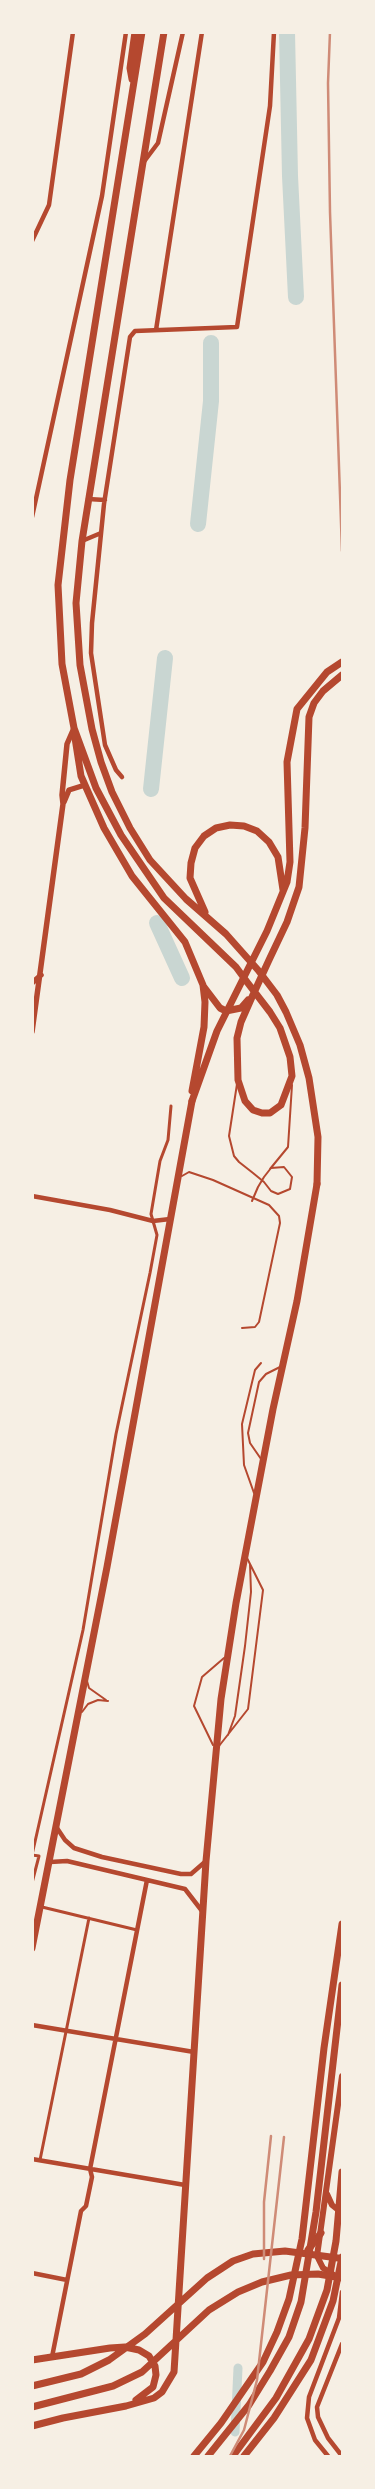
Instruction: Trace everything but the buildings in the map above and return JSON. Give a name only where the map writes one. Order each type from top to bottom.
[{"type":"main road","points":[[133,86],[130,68],[135,32]]},
{"type":"main road","points":[[32,1948],[42,1907],[86,1678],[178,1182],[192,1100],[193,1081],[204,1027],[206,1002],[203,985],[185,942],[144,892],[116,850],[85,785],[77,755],[62,664],[58,585],[70,480],[142,32]]},
{"type":"main road","points":[[32,2426],[62,2418],[126,2406],[154,2398],[162,2392],[174,2372],[202,1912],[216,1750],[228,1655],[248,1559],[262,1460],[297,1301],[317,1184],[318,1137],[307,1067],[300,1044],[277,995],[258,970],[226,934],[186,899],[150,860],[121,812],[102,762],[91,723],[78,642],[76,602],[82,541],[164,32]]},
{"type":"main road","points":[[160,62],[168,32]]},
{"type":"main road","points":[[192,1100],[205,1060],[226,1011],[260,946],[290,872],[288,762],[292,728],[297,709],[327,672],[342,662]]},
{"type":"main road","points":[[74,728],[96,788],[121,835],[164,898],[224,955],[270,1012],[284,1039],[290,1057],[292,1076],[281,1105],[270,1113],[253,1110],[245,1101],[238,1080],[237,1038],[252,997],[294,905],[301,872],[309,717],[314,703],[342,675]]},
{"type":"main road","points":[[207,916],[190,878],[191,863],[195,848],[204,836],[216,828],[230,825],[244,826],[256,831],[269,842],[278,857],[283,893]]},
{"type":"main road","points":[[203,985],[220,1008],[226,1011],[240,1008],[252,997]]},
{"type":"main road","points":[[194,2456],[221,2423],[263,2362],[289,2299],[302,2239],[324,2048],[342,1924]]},
{"type":"main road","points":[[208,2456],[249,2405],[270,2371],[289,2337],[301,2302],[316,2212],[342,1985]]},
{"type":"main road","points":[[342,2076],[317,2256],[327,2271],[342,2278]]},
{"type":"main road","points":[[233,2456],[276,2398],[309,2339],[327,2290],[336,2241],[342,2172]]},
{"type":"main road","points":[[327,2194],[332,2204],[342,2213]]},
{"type":"main road","points":[[298,2252],[314,2244],[321,2233]]},
{"type":"main road","points":[[32,2386],[81,2374],[109,2360],[145,2334],[207,2278],[233,2261],[253,2254],[298,2252],[342,2258],[333,2301],[311,2360],[274,2418],[244,2456]]},
{"type":"main road","points":[[32,2407],[113,2386],[142,2372],[217,2306],[262,2282],[291,2276],[318,2274],[342,2278]]},
{"type":"main road","points":[[32,2360],[125,2347],[139,2350],[149,2356],[155,2366],[156,2374],[153,2387],[148,2393],[126,2406]]},
{"type":"street","points":[[32,241],[49,205],[73,32]]},
{"type":"street","points":[[32,517],[102,196],[126,32]]},
{"type":"street","points":[[142,164],[158,143],[184,32]]},
{"type":"street","points":[[156,330],[202,32]]},
{"type":"street","points":[[122,776],[116,770],[105,745],[91,653],[92,623],[105,500],[130,337],[135,331],[237,327],[270,106],[274,32]]},
{"type":"street","points":[[122,67],[130,68]]},
{"type":"street","points":[[88,499],[105,500]]},
{"type":"street","points":[[82,541],[101,533]]},
{"type":"street","points":[[63,804],[66,744],[74,728]]},
{"type":"street","points":[[32,1032],[39,993],[63,804],[68,790],[85,785]]},
{"type":"street","points":[[32,983],[41,975]]},
{"type":"street","points":[[32,1012],[35,1019]]},
{"type":"street","points":[[32,1883],[39,1856],[32,1855],[83,1630],[116,1434],[156,1235],[151,1211],[160,1161],[168,1140],[171,1106]]},
{"type":"street","points":[[32,1196],[110,1210],[153,1221],[170,1219]]},
{"type":"street","points":[[57,1828],[65,1840],[74,1848],[96,1855],[182,1874],[190,1874],[206,1861]]},
{"type":"street","points":[[50,1862],[68,1862],[185,1889],[202,1912]]},
{"type":"street","points":[[52,2357],[81,2211],[86,2206],[92,2177],[90,2169],[147,1880]]},
{"type":"street","points":[[42,1907],[137,1930]]},
{"type":"street","points":[[40,2160],[89,1918]]},
{"type":"street","points":[[32,2025],[194,2052]]},
{"type":"street","points":[[32,2159],[185,2185]]},
{"type":"street","points":[[32,2273],[67,2280]]},
{"type":"street","points":[[318,2274],[332,2290],[341,2307]]},
{"type":"street","points":[[328,2456],[315,2440],[307,2418],[308,2398],[339,2318],[342,2292]]},
{"type":"street","points":[[342,2344],[317,2407],[318,2417],[328,2438],[342,2456]]},
{"type":"lane","points":[[264,1182],[272,1166],[288,1147],[292,1076]]},
{"type":"lane","points":[[238,1080],[228,1136],[232,1150],[239,1162],[264,1182],[271,1191],[278,1194],[290,1189],[293,1183],[288,1170],[277,1166],[271,1168],[264,1177],[252,1201]]},
{"type":"lane","points":[[178,1182],[183,1174],[189,1172],[213,1180],[270,1205],[279,1216],[280,1223],[259,1322],[255,1327],[242,1328]]},
{"type":"lane","points":[[256,1497],[244,1465],[242,1424],[255,1370],[261,1363]]},
{"type":"lane","points":[[262,1460],[250,1443],[248,1433],[259,1382],[266,1374],[282,1366]]},
{"type":"lane","points":[[228,1655],[202,1677],[194,1706],[216,1750],[248,1708],[263,1590],[248,1559]]},
{"type":"lane","points":[[227,1736],[235,1716],[245,1646],[251,1592],[248,1559]]},
{"type":"lane","points":[[78,1715],[88,1704],[98,1700],[108,1701],[89,1688],[86,1678]]},
{"type":"waterway","points":[[287,32],[290,176],[296,297]]},
{"type":"waterway","points":[[198,524],[211,401],[211,343]]},
{"type":"waterway","points":[[151,789],[165,658]]},
{"type":"waterway","points":[[157,923],[182,978]]},
{"type":"waterway","points":[[235,2432],[238,2368]]},
{"type":"railway","points":[[330,32],[328,83],[330,212],[342,551]]},
{"type":"railway","points":[[264,2259],[264,2202],[271,2136]]},
{"type":"railway","points":[[230,2456],[244,2430],[257,2380],[284,2137]]}]
